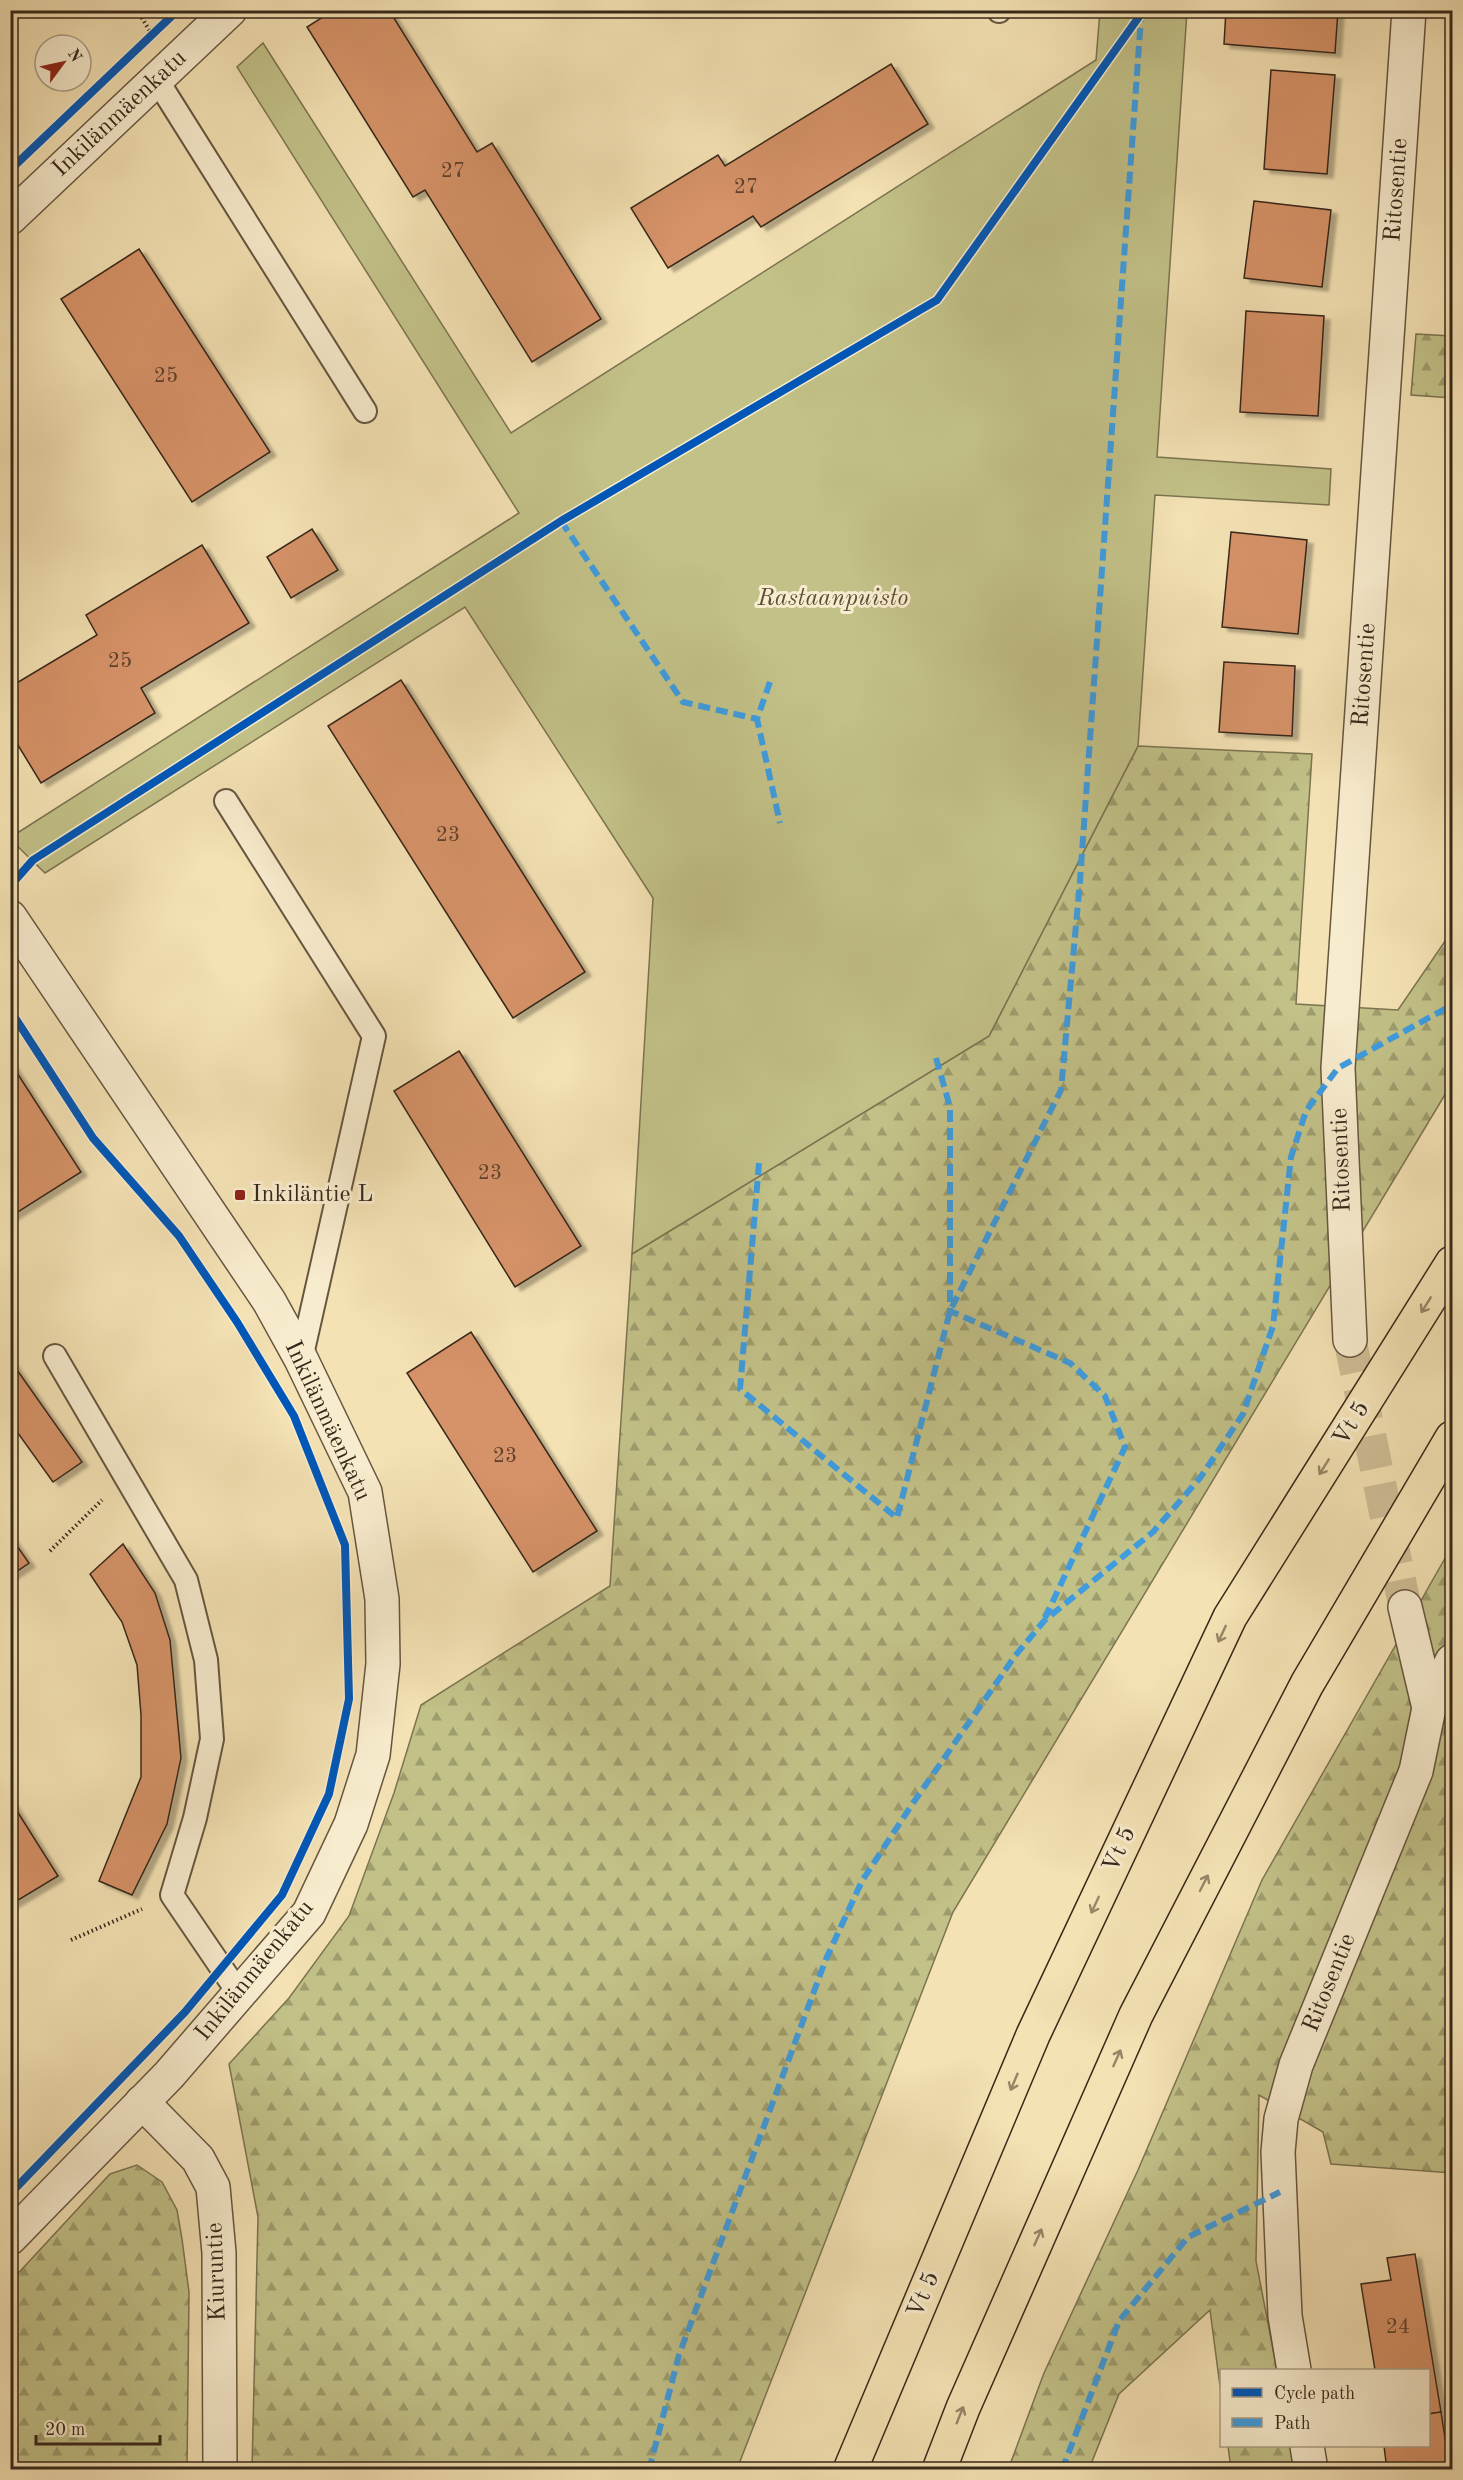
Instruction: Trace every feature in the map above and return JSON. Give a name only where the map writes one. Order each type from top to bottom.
[{"type":"highway","name":"Vt 5","points":[[850,2469],[1034,2035],[1230,1617],[1452,1263]]},
{"type":"highway","points":[[939,2469],[963,2408],[1136,2015],[1307,1684],[1452,1438]]},
{"type":"street","name":"Inkilänmäenkatu","points":[[10,218],[230,10]]},
{"type":"street","name":"Ritosentie","points":[[1350,1340],[1338,1068],[1409,10]]},
{"type":"street","name":"Inkilänmäenkatu","points":[[10,916],[269,1300],[301,1359],[364,1492],[382,1599],[383,1664],[373,1755],[351,1824],[309,1913],[240,1995],[142,2102],[10,2238]]},
{"type":"street","name":"Ritosentie","points":[[1294,2369],[1284,2316],[1278,2152],[1281,2119],[1296,2065],[1416,1771],[1429,1708],[1405,1607]]},
{"type":"street","points":[[1429,1708],[1452,1661]]},
{"type":"street","name":"Kiuruntie","points":[[142,2102],[198,2159],[213,2187],[219,2253],[220,2469]]},
{"type":"street","points":[[1307,2447],[1311,2469]]},
{"type":"lane","points":[[157,80],[365,411]]},
{"type":"lane","points":[[226,801],[374,1036],[301,1359]]},
{"type":"lane","points":[[55,1356],[186,1580],[206,1660],[213,1739],[195,1818],[172,1895],[240,1995]]},
{"type":"path","points":[[137,10],[155,32],[144,43]]},
{"type":"path","points":[[50,1551],[126,1477]]},
{"type":"path","points":[[71,1940],[172,1895]]},
{"type":"green space","name":"Rastaanpuisto","points":[[1100,11],[1187,11],[1157,457],[1331,469],[1329,505],[1155,495],[1138,746],[989,1036],[632,1254],[653,898],[465,607],[45,873],[11,840],[11,837],[519,513],[237,67],[263,43],[511,433],[1096,60]]},
{"type":"green space","points":[[1416,334],[1452,336],[1452,398],[1411,395]]},
{"type":"green space","points":[[1138,746],[1312,754],[1296,1004],[1398,1010],[1452,931],[1452,1083],[953,1912],[737,2469],[252,2469],[258,2217],[229,2064],[289,1998],[349,1916],[394,1793],[421,1705],[610,1586],[632,1254],[989,1036]]},
{"type":"green space","points":[[1452,1546],[1452,2173],[1331,2164],[1323,2132],[1259,2095],[1256,2261],[1277,2369],[1220,2369],[1220,2386],[1210,2310],[1119,2394],[1089,2469],[1008,2470],[1044,2373],[1138,2170],[1262,1880]]},
{"type":"green space","points":[[137,2165],[162,2182],[177,2210],[182,2239],[189,2292],[187,2469],[11,2469],[11,2281],[110,2174]]},
{"type":"green space","points":[[1228,2447],[1291,2447],[1296,2469],[1231,2469]]},
{"type":"building","points":[[334,10],[389,10],[477,152],[492,143],[601,319],[532,362],[425,190],[413,197],[307,27]]},
{"type":"building","points":[[1226,10],[1338,10],[1335,53],[1224,44]]},
{"type":"building","points":[[891,64],[928,124],[761,227],[753,216],[668,268],[631,208],[718,155],[725,166]]},
{"type":"building","points":[[1271,70],[1335,75],[1327,174],[1264,169]]},
{"type":"building","points":[[1254,201],[1331,210],[1322,287],[1244,278]]},
{"type":"building","points":[[139,249],[270,452],[192,502],[61,299]]},
{"type":"building","points":[[1246,311],[1324,316],[1318,416],[1240,412]]},
{"type":"building","points":[[312,529],[338,570],[291,598],[267,557]]},
{"type":"building","points":[[1231,532],[1307,540],[1298,634],[1222,627]]},
{"type":"building","points":[[202,545],[249,623],[141,688],[155,713],[41,783],[10,732],[10,687],[97,635],[86,615]]},
{"type":"building","points":[[1224,662],[1295,666],[1292,736],[1219,732]]},
{"type":"building","points":[[401,680],[585,972],[513,1018],[328,726]]},
{"type":"building","points":[[459,1051],[581,1246],[515,1287],[394,1091]]},
{"type":"building","points":[[10,1062],[81,1172],[10,1217]]},
{"type":"building","points":[[471,1332],[597,1531],[533,1572],[407,1373]]},
{"type":"building","points":[[10,1360],[82,1462],[53,1482],[10,1422]]},
{"type":"building","points":[[10,1536],[29,1563],[10,1576]]},
{"type":"building","points":[[123,1544],[155,1593],[170,1640],[181,1758],[167,1824],[132,1895],[99,1881],[141,1777],[141,1715],[137,1665],[122,1622],[90,1574]]},
{"type":"building","points":[[10,1800],[58,1876],[10,1905]]},
{"type":"building","points":[[1415,2254],[1441,2412],[1430,2414],[1430,2369],[1375,2369],[1361,2284],[1391,2280],[1387,2258]]},
{"type":"building","points":[[1441,2412],[1450,2470],[1387,2470],[1384,2447],[1430,2447],[1430,2414]]},
{"type":"tunnel","points":[[1350,1340],[1405,1607]]},
{"type":"marked path","points":[[759,1163],[740,1389],[897,1518],[950,1311],[1061,1090],[1080,881],[1141,17]]},
{"type":"marked path","points":[[561,521],[683,702],[757,719]]},
{"type":"marked path","points":[[770,682],[757,719],[780,823]]},
{"type":"marked path","points":[[649,2470],[679,2355],[826,1959],[862,1881],[1015,1656],[1044,1621],[1153,1532],[1200,1478],[1243,1414],[1273,1326],[1291,1157],[1306,1111],[1338,1068],[1452,1005]]},
{"type":"marked path","points":[[936,1058],[950,1107],[950,1311],[1070,1363],[1105,1396],[1125,1447],[1045,1618]]},
{"type":"marked path","points":[[1062,2470],[1119,2321],[1188,2237],[1280,2192]]},
{"type":"cycle path","points":[[10,170],[178,10]]},
{"type":"cycle path","points":[[10,886],[33,860],[561,521],[937,300],[1141,14],[1141,10]]},
{"type":"cycle path","points":[[10,1010],[93,1138],[179,1236],[237,1322],[294,1416],[345,1545],[349,1699],[329,1794],[282,1895],[185,2012],[10,2194]]},
{"type":"place","name":"Inkiläntie L","points":[[240,1195]]}]
